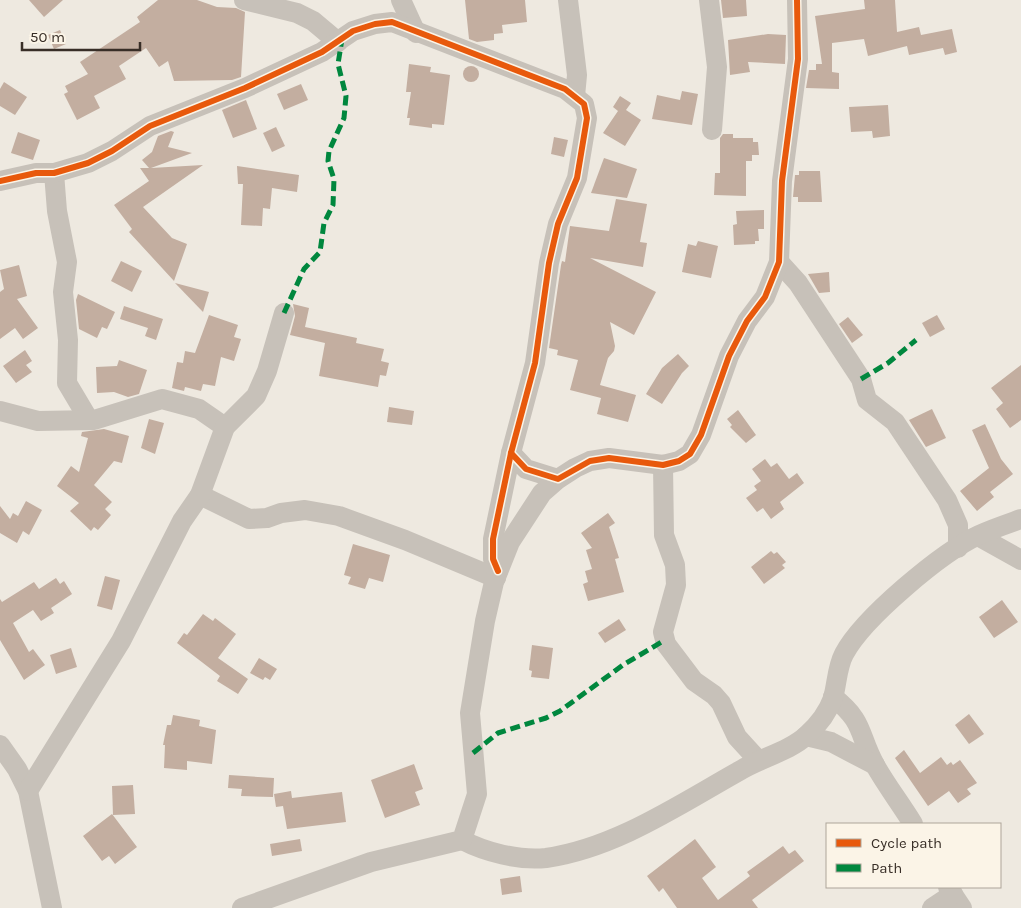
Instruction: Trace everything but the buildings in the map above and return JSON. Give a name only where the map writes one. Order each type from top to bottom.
[{"type":"street","points":[[244,0],[297,13],[313,21],[338,42]]},
{"type":"street","points":[[401,0],[416,33]]},
{"type":"street","points":[[568,0],[577,75],[575,96]]},
{"type":"street","points":[[709,0],[716,68],[712,130]]},
{"type":"street","points":[[462,840],[477,794],[470,713],[485,621],[497,574],[510,542],[542,493],[558,478],[590,461],[609,458],[662,465],[679,462],[690,454],[701,435],[729,356],[747,322],[765,297],[779,262],[782,181],[798,59],[797,0]]},
{"type":"street","points":[[2,177],[54,173],[88,163],[112,151],[150,126],[245,88],[322,52],[353,32],[375,24],[392,22],[416,33],[564,89],[575,96],[584,104],[587,118],[577,178],[558,224],[549,263],[535,363],[493,539],[493,559],[497,574]]},
{"type":"street","points":[[54,173],[56,212],[67,262],[62,292],[68,340],[68,383],[89,420]]},
{"type":"street","points":[[779,262],[798,283],[861,379],[867,400],[895,422],[947,500],[958,525],[958,548]]},
{"type":"street","points":[[28,791],[121,640],[182,521],[200,495],[224,427],[256,396],[267,371],[284,313]]},
{"type":"street","points":[[0,411],[38,421],[89,420],[118,414],[148,402],[162,399],[199,409],[224,427]]},
{"type":"street","points":[[512,453],[526,469],[558,478]]},
{"type":"street","points":[[662,465],[664,535],[675,565],[676,585],[663,632],[666,644],[694,681],[714,695],[721,703],[737,737],[758,760]]},
{"type":"street","points":[[200,495],[248,519],[267,518],[281,513],[305,510],[339,516],[497,574]]},
{"type":"street","points":[[242,908],[371,862],[462,840],[484,852],[544,858],[565,854],[624,833],[758,760],[793,745],[806,736],[826,713],[833,698],[844,654],[873,618],[899,592],[958,548],[978,536],[1021,519]]},
{"type":"street","points":[[978,536],[1021,560]]},
{"type":"street","points":[[833,698],[847,708],[859,724],[875,765],[912,823]]},
{"type":"street","points":[[806,736],[832,742],[875,765]]},
{"type":"street","points":[[0,745],[17,769],[28,791],[52,908]]},
{"type":"street","points":[[932,908],[954,896]]},
{"type":"marked path","points":[[284,313],[304,269],[320,252],[324,223],[333,205],[334,179],[328,161],[329,151],[344,118],[346,96],[338,64],[342,39]]},
{"type":"marked path","points":[[861,379],[888,363],[916,340]]},
{"type":"marked path","points":[[473,753],[498,733],[546,718],[560,711],[623,665],[665,640]]},
{"type":"cycle path","points":[[511,453],[526,469],[558,479],[590,461],[609,458],[663,465],[679,461],[690,454],[701,435],[729,356],[747,321],[765,297],[779,262],[782,181],[798,59],[797,0]]},
{"type":"cycle path","points":[[0,181],[36,173],[54,173],[88,163],[112,151],[150,126],[245,88],[322,52],[353,31],[375,24],[392,22],[565,89],[584,104],[587,118],[577,178],[558,224],[549,263],[535,363],[511,453],[493,539],[493,559],[498,571]]}]
